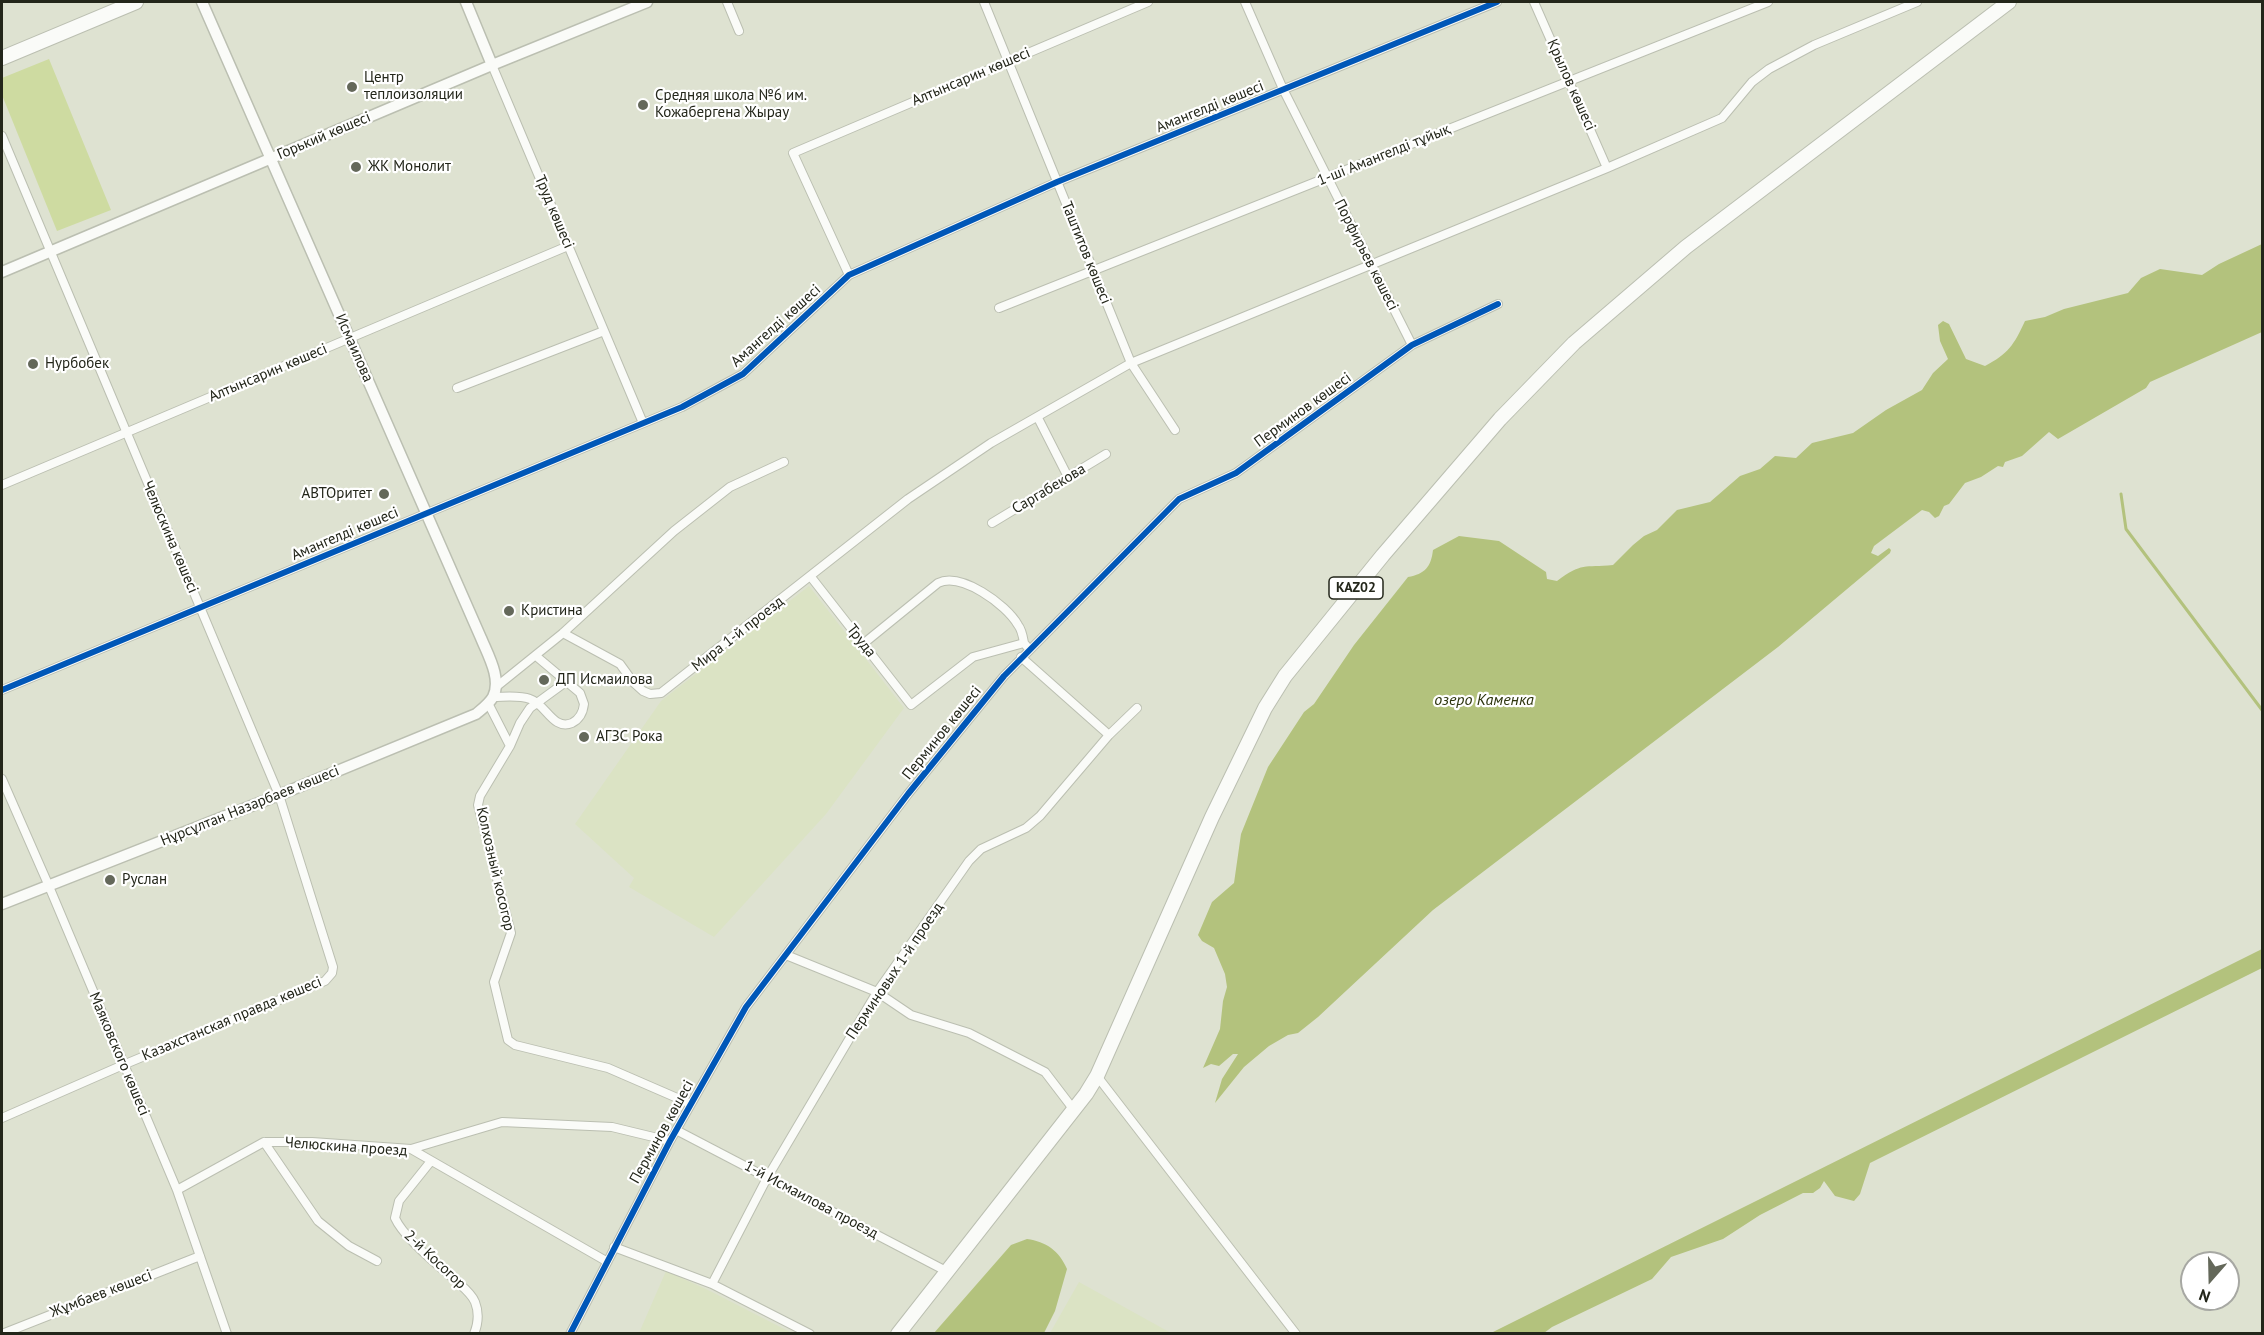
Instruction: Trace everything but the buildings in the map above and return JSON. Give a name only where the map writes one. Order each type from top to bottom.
[{"type":"main road","points":[[2,58],[136,2]]},
{"type":"main road","name":"KAZ02","points":[[898,1334],[1074,1110],[1097,1076],[1212,817],[1265,708],[1285,676],[1383,555],[1500,419],[1574,343],[1686,247],[2009,2]]},
{"type":"street","name":"Исмаилова","points":[[202,2],[490,660],[492,696]]},
{"type":"street","name":"Труд көшесі","points":[[466,2],[643,423]]},
{"type":"street","name":"Горький көшесі","points":[[2,273],[492,65],[647,2]]},
{"type":"street","points":[[727,2],[739,31]]},
{"type":"street","name":"Таштитов көшесі","points":[[984,2],[1006,61],[1131,363],[1175,430]]},
{"type":"street","name":"Алтынсарин көшесі","points":[[849,275],[793,153],[1148,2]]},
{"type":"street","name":"Порфирьев көшесі","points":[[1245,2],[1283,89],[1412,345]]},
{"type":"street","name":"Амангелді көшесі","points":[[2,690],[682,407],[743,374],[849,275],[1057,182],[1497,2]]},
{"type":"street","name":"Крылов көшесі","points":[[1534,2],[1607,168]]},
{"type":"street","name":"1-ші Амангелді тұйық","points":[[999,308],[1569,81],[1752,5],[1768,2]]},
{"type":"street","points":[[1068,477],[1038,418],[1131,363],[1513,207],[1722,118],[1752,82],[1769,69],[1805,50],[1917,2]]},
{"type":"street","name":"Челюскина көшесі","points":[[2,136],[279,795],[333,963],[330,976]]},
{"type":"street","name":"Алтынсарин көшесі","points":[[2,485],[568,246]]},
{"type":"street","name":"Перминов көшесі","points":[[570,1334],[670,1141],[746,1007],[908,794],[1022,657],[1027,646],[1174,503],[1244,467],[1412,345],[1498,304]]},
{"type":"street","points":[[457,388],[604,331]]},
{"type":"street","name":"Мира 1-й проезд","points":[[563,633],[620,664],[640,689],[650,694],[665,691],[908,499],[991,443],[1038,418]]},
{"type":"street","name":"Саргабекова","points":[[992,523],[1106,454]]},
{"type":"street","name":"Нұрсұлтан Назарбаев көшесі","points":[[2,904],[279,795],[476,714],[492,696],[674,531],[730,487],[784,462]]},
{"type":"street","name":"Труда","points":[[811,577],[911,705],[973,657],[1027,646]]},
{"type":"street","points":[[863,644],[938,583],[950,580],[968,585],[999,604],[1019,626],[1027,646]]},
{"type":"street","points":[[510,746],[492,696],[522,697],[537,702],[556,722],[562,724],[574,722],[580,717],[584,704],[580,693],[536,656]]},
{"type":"street","points":[[1022,657],[1109,735]]},
{"type":"street","points":[[537,702],[567,681]]},
{"type":"street","name":"Колхозный косогор","points":[[537,702],[525,714],[510,746],[480,796],[478,805],[512,933],[494,982],[507,1038],[510,1042],[608,1068],[691,1104]]},
{"type":"street","name":"Перминовых 1-й проезд","points":[[712,1284],[767,1178],[877,992],[975,854],[986,846],[1026,828],[1040,816],[1109,735],[1137,708]]},
{"type":"street","name":"Маяковского көшесі","points":[[2,778],[177,1190],[227,1334]]},
{"type":"street","points":[[786,955],[877,992],[911,1015],[969,1033],[1045,1072],[1074,1110]]},
{"type":"street","name":"Казахстанская правда көшесі","points":[[2,1119],[123,1065],[325,981],[330,976]]},
{"type":"street","points":[[1097,1076],[1296,1334]]},
{"type":"street","points":[[411,1149],[502,1122],[612,1127],[670,1141]]},
{"type":"street","name":"1-й Исмаилова проезд","points":[[676,1130],[946,1271]]},
{"type":"street","name":"Челюскина проезд","points":[[177,1190],[264,1143],[312,1142],[411,1149],[606,1261]]},
{"type":"street","points":[[264,1143],[318,1221],[349,1245],[377,1261]]},
{"type":"street","name":"2-й Косогор","points":[[431,1161],[399,1202],[394,1218],[401,1229],[430,1258],[472,1296],[477,1314],[474,1334]]},
{"type":"street","points":[[614,1246],[712,1284],[810,1334]]},
{"type":"street","name":"Жұмбаев көшесі","points":[[2,1334],[200,1256]]},
{"type":"shaded area","points":[[49,59],[111,210],[57,231],[2,95],[2,78]]},
{"type":"shaded area","points":[[809,586],[904,708],[826,814],[714,937],[629,887],[634,878],[575,824],[661,701]]},
{"type":"shaded area","points":[[666,1271],[708,1290],[792,1333],[639,1333]]},
{"type":"shaded area","points":[[1079,1282],[1171,1333],[1050,1333]]},
{"type":"water","name":"озеро Каменка","points":[[2262,244],[2262,332],[2150,382],[2146,388],[2058,439],[2049,432],[2022,456],[2005,462],[2003,467],[1998,466],[1981,477],[1965,483],[1949,504],[1944,506],[1939,516],[1935,518],[1929,512],[1922,510],[1874,546],[1871,553],[1878,556],[1889,548],[1890,553],[1778,647],[1433,910],[1318,1017],[1298,1033],[1288,1035],[1269,1046],[1244,1067],[1215,1103],[1222,1079],[1238,1054],[1233,1054],[1219,1066],[1211,1064],[1203,1068],[1220,1029],[1227,987],[1225,974],[1214,948],[1202,941],[1198,935],[1212,902],[1234,883],[1241,834],[1268,767],[1304,712],[1314,704],[1354,645],[1408,577],[1426,569],[1431,561],[1433,550],[1459,536],[1499,541],[1546,572],[1547,579],[1557,581],[1578,568],[1613,565],[1644,536],[1657,530],[1677,510],[1710,502],[1740,476],[1760,469],[1775,456],[1796,458],[1812,443],[1853,433],[1886,410],[1922,390],[1933,373],[1948,359],[1940,341],[1938,325],[1943,321],[1949,324],[1966,359],[1985,366],[2009,348],[2025,321],[2128,293],[2141,278],[2160,269],[2202,275],[2219,264]]},
{"type":"water","points":[[2262,949],[2262,968],[1870,1163],[1860,1194],[1854,1201],[1835,1196],[1824,1181],[1813,1193],[1803,1193],[1760,1215],[1723,1239],[1671,1257],[1652,1279],[1544,1333],[1491,1333]]},
{"type":"water","points":[[1027,1239],[1051,1248],[1067,1269],[1055,1311],[1044,1333],[934,1333],[1011,1245]]},
{"type":"waterway","points":[[2121,494],[2126,529],[2262,710]]},
{"type":"cycle path","points":[[2,690],[682,407],[743,374],[849,275],[1057,182],[1497,2]]},
{"type":"cycle path","points":[[570,1334],[670,1141],[746,1007],[908,794],[1004,676],[1179,499],[1236,473],[1412,345],[1498,304]]},
{"type":"place","name":"Центр теплоизоляции","points":[[352,87]]},
{"type":"place","name":"Средняя школа №6 им. Кожабергена Жырау","points":[[643,105]]},
{"type":"place","name":"ЖК Монолит","points":[[356,167]]},
{"type":"place","name":"Нурбобек","points":[[33,364]]},
{"type":"place","name":"АВТОритет","points":[[384,494]]},
{"type":"place","name":"Кристина","points":[[509,611]]},
{"type":"place","name":"ДП Исмаилова","points":[[544,680]]},
{"type":"place","name":"АГЗС Рока","points":[[584,737]]},
{"type":"place","name":"Руслан","points":[[110,880]]}]
